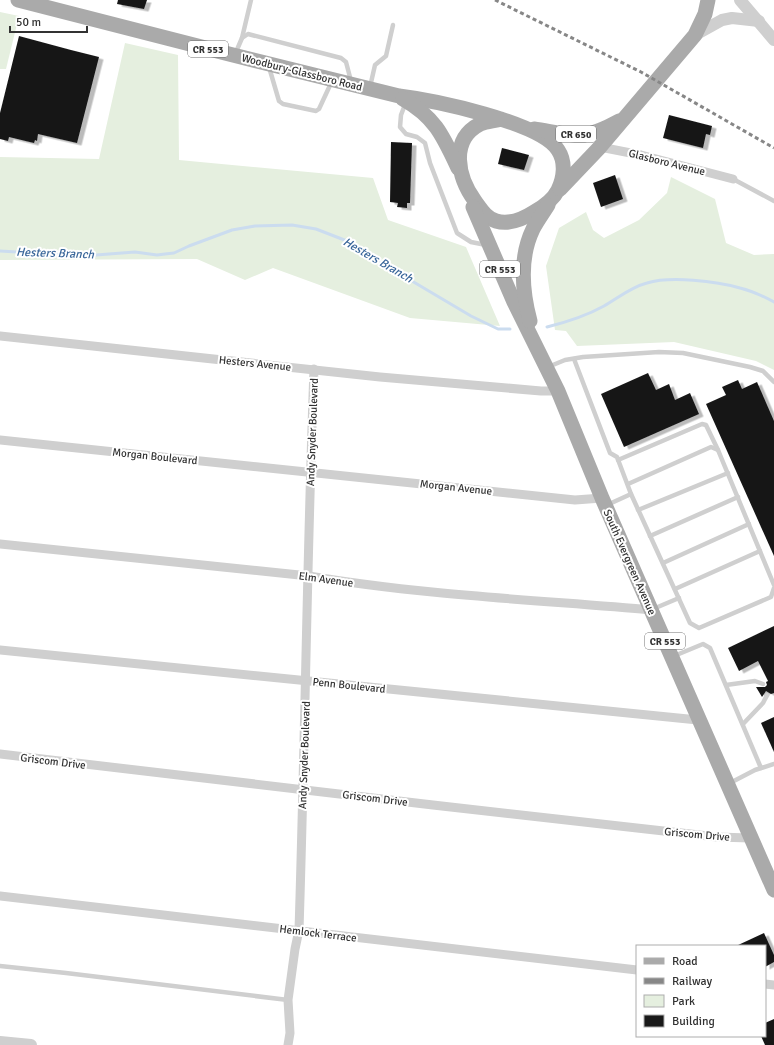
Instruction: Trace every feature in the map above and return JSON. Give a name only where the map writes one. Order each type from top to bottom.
[{"type":"main road","name":"South Evergreen Avenue","points":[[535,344],[526,308],[523,271],[528,242],[531,235],[555,195],[600,147],[695,35],[705,14],[708,0]]},
{"type":"main road","name":"Woodbury-Glassboro Road","points":[[23,1],[234,56],[333,79],[403,99],[424,99],[501,119]]},
{"type":"main road","name":"Woodbury-Glassboro Road","points":[[403,99],[426,115],[440,131],[462,177]]},
{"type":"main road","name":"South Evergreen Avenue","points":[[523,127],[583,135],[610,126],[625,118]]},
{"type":"main road","points":[[501,119],[523,127],[546,139],[558,149],[562,157],[564,178],[555,195],[529,215],[510,222],[491,219],[485,214],[468,192],[459,166],[460,149],[465,137],[482,123],[501,119]]},
{"type":"main road","name":"South Evergreen Avenue","points":[[468,192],[514,302],[558,391],[698,720],[774,890]]},
{"type":"street","points":[[740,0],[774,40]]},
{"type":"street","points":[[695,35],[722,20],[732,18],[759,21]]},
{"type":"street","name":"Glasboro Avenue","points":[[600,147],[641,155],[733,179]]},
{"type":"street","name":"Hesters Avenue","points":[[0,336],[380,377],[541,391],[558,391]]},
{"type":"street","name":"Andy Snyder Boulevard","points":[[288,1045],[290,1033],[288,1000],[299,930],[304,789],[310,472],[314,369]]},
{"type":"street","name":"Morgan Boulevard","points":[[0,440],[310,472]]},
{"type":"street","name":"Morgan Avenue","points":[[310,472],[604,502]]},
{"type":"street","name":"Elm Avenue","points":[[0,544],[309,576],[353,583],[428,591],[652,610]]},
{"type":"street","name":"Penn Boulevard","points":[[0,650],[698,720]]},
{"type":"street","name":"Griscom Drive","points":[[0,754],[709,836],[750,838]]},
{"type":"street","name":"Hemlock Terrace","points":[[0,896],[636,970]]},
{"type":"street","points":[[0,1042],[31,1045]]},
{"type":"lane","points":[[234,56],[242,38],[251,0]]},
{"type":"lane","points":[[370,89],[375,65],[386,56],[393,24]]},
{"type":"lane","points":[[242,38],[248,34],[340,58],[346,62],[352,84]]},
{"type":"lane","points":[[268,64],[279,101],[283,104],[316,111],[319,109],[333,79]]},
{"type":"lane","points":[[403,99],[400,127],[406,134],[417,137],[425,144],[430,163],[457,233],[471,242],[490,246]]},
{"type":"lane","points":[[733,179],[774,201]]},
{"type":"lane","points":[[547,367],[574,359],[600,355],[659,352],[727,361],[763,371],[774,382]]},
{"type":"lane","points":[[574,359],[610,453],[618,460],[638,510],[690,623],[699,628],[771,598],[774,586],[706,424],[702,424],[618,460]]},
{"type":"lane","points":[[628,484],[711,447],[718,450]]},
{"type":"lane","points":[[638,510],[728,474]]},
{"type":"lane","points":[[604,502],[631,494]]},
{"type":"lane","points":[[650,536],[738,498]]},
{"type":"lane","points":[[663,563],[749,524]]},
{"type":"lane","points":[[675,589],[760,551]]},
{"type":"lane","points":[[652,610],[679,598]]},
{"type":"lane","points":[[672,656],[699,644],[706,645],[710,648],[762,768]]},
{"type":"lane","points":[[726,685],[755,681],[763,684]]},
{"type":"lane","points":[[742,724],[763,703],[767,695]]},
{"type":"lane","points":[[727,784],[774,764]]},
{"type":"lane","points":[[0,966],[288,1000]]},
{"type":"green space","points":[[0,12],[19,16],[6,69],[0,69]]},
{"type":"green space","points":[[125,43],[178,55],[179,160],[373,178],[388,220],[466,247],[500,326],[410,318],[273,268],[245,280],[197,259],[0,260],[0,157],[99,159]]},
{"type":"green space","points":[[671,177],[715,199],[726,243],[754,255],[774,254],[774,370],[756,361],[674,342],[577,346],[566,331],[555,330],[546,266],[559,228],[586,212],[593,230],[604,238],[639,220],[667,193]]},
{"type":"building","points":[[118,0],[147,0],[144,9],[117,4]]},
{"type":"building","points":[[19,36],[99,57],[77,143],[38,134],[37,141],[35,140],[34,143],[9,137],[8,141],[0,139],[0,113]]},
{"type":"building","points":[[669,115],[712,126],[710,135],[706,134],[703,148],[663,138]]},
{"type":"building","points":[[391,142],[412,143],[410,203],[407,203],[407,208],[397,207],[398,203],[390,202]]},
{"type":"building","points":[[502,148],[529,155],[524,170],[498,164]]},
{"type":"building","points":[[615,175],[623,199],[601,207],[593,183]]},
{"type":"building","points":[[648,373],[656,390],[669,384],[675,400],[690,393],[699,414],[624,447],[601,394]]},
{"type":"building","points":[[738,380],[742,389],[757,382],[774,421],[774,556],[706,404],[726,395],[722,387]]},
{"type":"building","points":[[774,626],[774,693],[771,694],[766,691],[762,697],[756,687],[765,687],[767,685],[766,682],[768,681],[758,661],[739,671],[728,648]]},
{"type":"building","points":[[774,717],[774,752],[761,723]]},
{"type":"building","points":[[764,933],[774,955],[774,962],[766,966],[766,945],[738,945]]},
{"type":"building","points":[[774,1019],[774,1045],[765,1045],[761,1037],[766,1037],[766,1023]]},
{"type":"waterway","name":"Hesters Branch","points":[[0,251],[83,256],[135,252],[157,255],[174,253],[232,230],[255,226],[292,225],[316,229],[347,241],[471,316],[498,329],[510,329]]},
{"type":"waterway","name":"Hesters Branch","points":[[547,327],[590,313],[636,287],[657,281],[693,280],[719,283],[749,291],[774,302]]},
{"type":"railway","points":[[495,0],[641,72],[774,148]]}]
